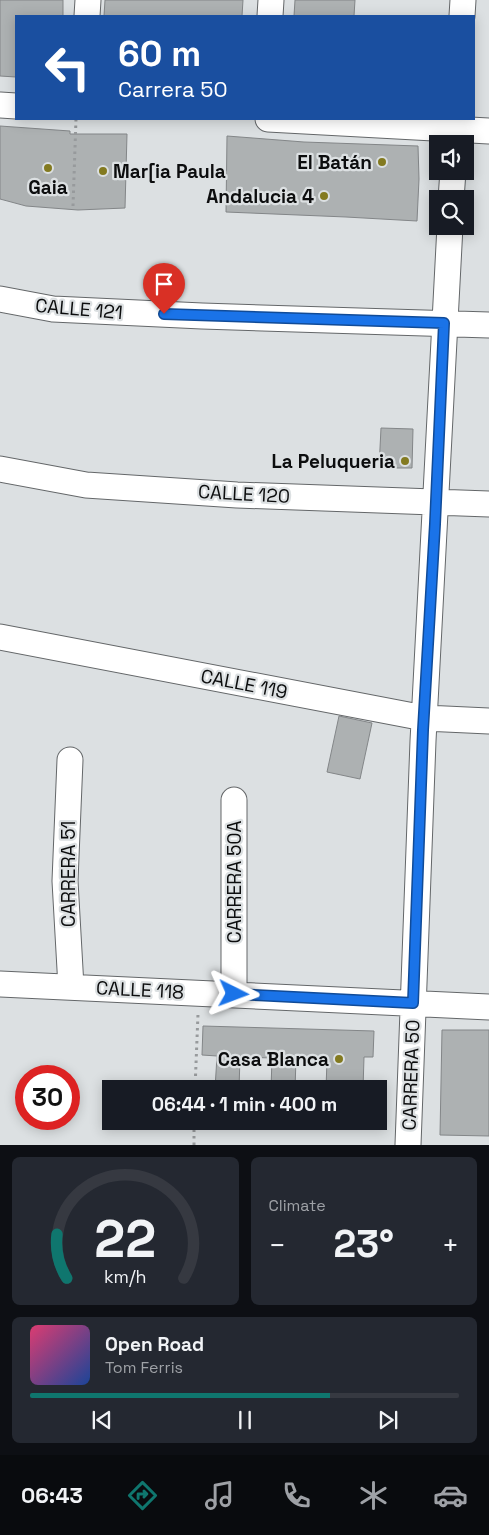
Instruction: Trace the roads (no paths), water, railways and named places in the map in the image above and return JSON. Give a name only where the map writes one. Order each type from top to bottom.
[{"type":"street","points":[[88,0],[88,15]]},
{"type":"street","points":[[270,15],[271,0]]},
{"type":"street","points":[[462,15],[463,0]]},
{"type":"street","points":[[0,105],[15,106]]},
{"type":"street","points":[[284,120],[456,131],[489,131]]},
{"type":"street","name":"CARRERA 50","points":[[408,1145],[424,718],[449,235]]},
{"type":"street","name":"CALLE 121","points":[[0,299],[53,309],[202,316],[489,325]]},
{"type":"street","name":"CALLE 120","points":[[0,469],[86,485],[237,495],[489,504]]},
{"type":"street","name":"CALLE 119","points":[[0,637],[424,718],[489,721]]},
{"type":"street","name":"CARRERA 51","points":[[70,760],[66,881],[70,987]]},
{"type":"street","name":"CARRERA 50A","points":[[234,800],[234,994]]},
{"type":"street","name":"CALLE 118","points":[[0,984],[489,1007]]},
{"type":"place","name":"El Batán","points":[[382,162]]},
{"type":"place","name":"Gaia","points":[[48,168]]},
{"type":"place","name":"Mar[ia Paula","points":[[103,171]]},
{"type":"place","name":"Andalucia 4","points":[[324,196]]},
{"type":"place","name":"La Peluqueria","points":[[405,461]]},
{"type":"place","name":"Casa Blanca","points":[[339,1059]]}]
